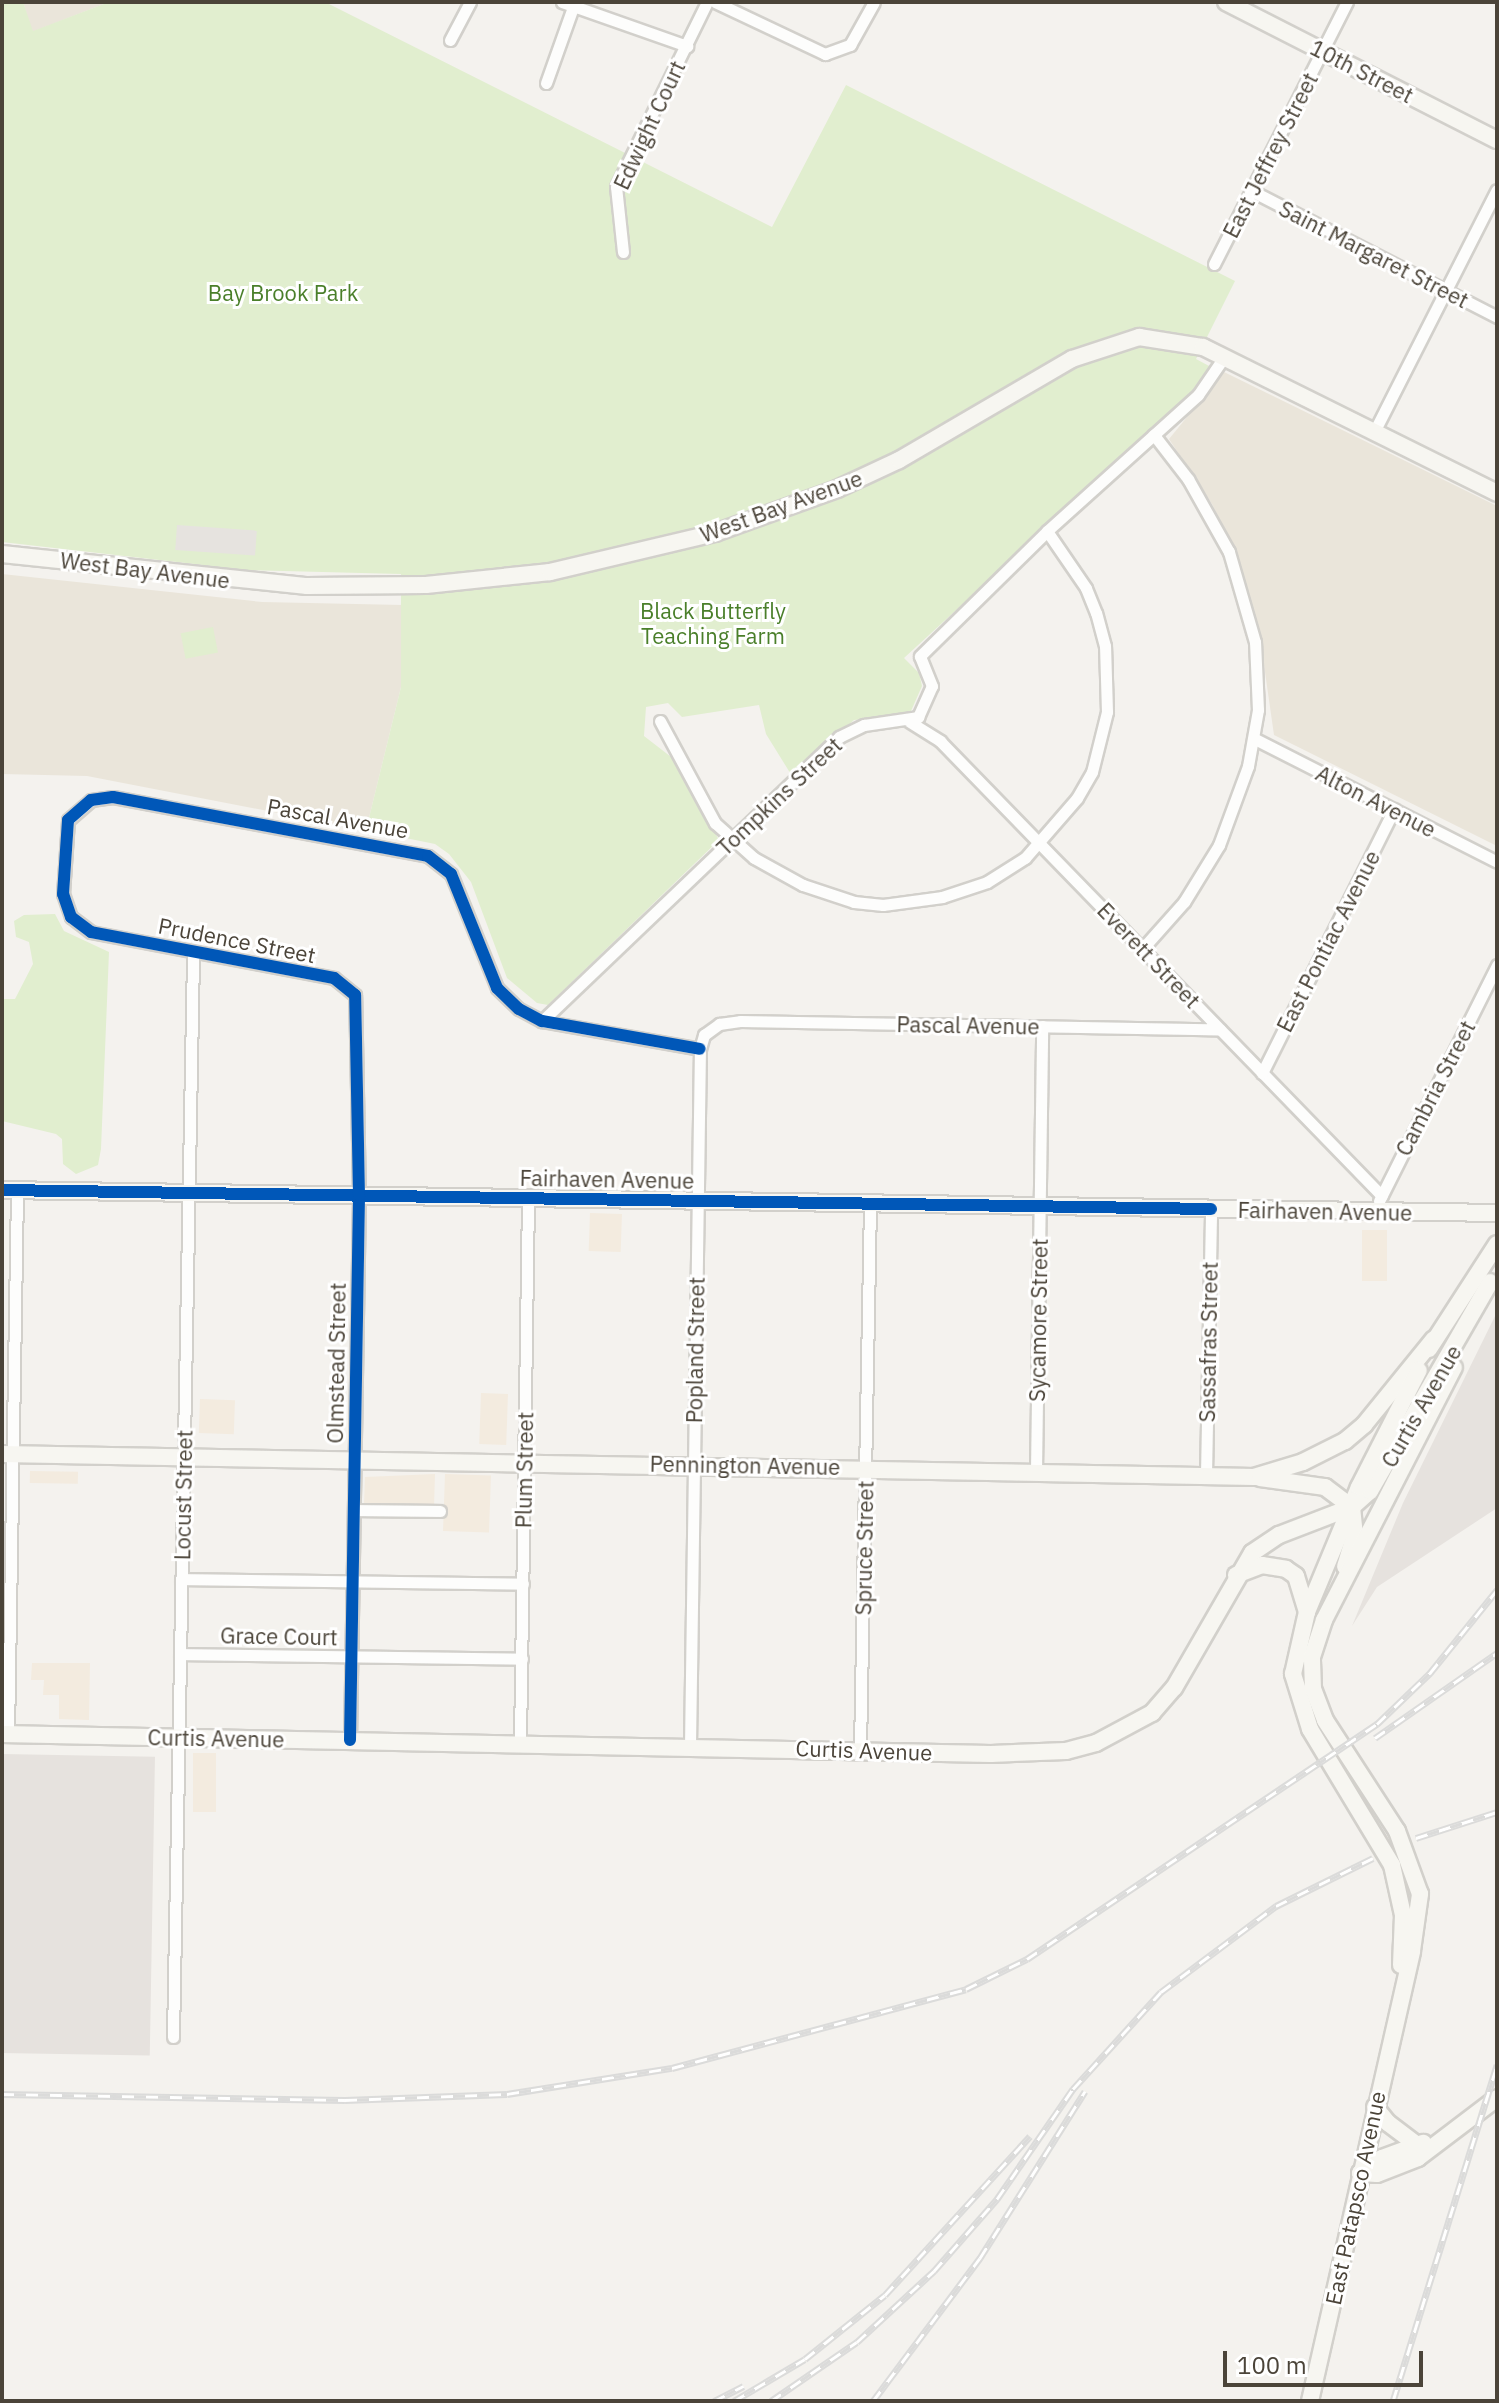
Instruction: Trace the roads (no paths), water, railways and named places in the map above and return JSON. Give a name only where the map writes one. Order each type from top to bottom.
[{"type":"main road","name":"10th Street","points":[[1226,2],[1497,140]]},
{"type":"main road","name":"West Bay Avenue","points":[[2,554],[307,586],[426,585],[550,572],[715,533],[837,489],[913,452],[1072,359],[1119,339],[1162,337],[1224,357],[1497,493]]},
{"type":"main road","name":"Fairhaven Avenue","points":[[9,1190],[1211,1209],[1378,1204],[1497,1213]]},
{"type":"main road","name":"East Patapsco Avenue","points":[[1399,1994],[1403,1915],[1392,1865],[1310,1729],[1297,1695],[1294,1655],[1307,1612],[1352,1507],[1434,1339],[1497,1244]]},
{"type":"main road","name":"East Patapsco Avenue","points":[[1310,2401],[1399,1994],[1417,1928],[1418,1877],[1397,1831],[1318,1703],[1312,1657],[1324,1620],[1445,1389],[1497,1266]]},
{"type":"main road","name":"Curtis Avenue","points":[[5,1734],[1034,1754],[1096,1743],[1152,1713],[1174,1688],[1235,1576],[1265,1542],[1352,1507],[1392,1460],[1490,1282]]},
{"type":"main road","name":"Pennington Avenue","points":[[7,1454],[865,1467],[1254,1477],[1303,1462],[1345,1441],[1373,1416],[1434,1339]]},
{"type":"main road","points":[[1254,1477],[1325,1487],[1352,1507],[1355,1534],[1324,1620]]},
{"type":"main road","points":[[1235,1576],[1262,1565],[1286,1569],[1296,1576],[1307,1612]]},
{"type":"main road","points":[[1361,2167],[1377,2174],[1409,2162],[1497,2098]]},
{"type":"main road","points":[[1375,2107],[1418,2146]]},
{"type":"main road","points":[[1361,2167],[1418,2146],[1459,2126]]},
{"type":"street","points":[[450,40],[470,2]]},
{"type":"street","name":"Edwight Court","points":[[623,252],[616,187],[707,2]]},
{"type":"street","points":[[715,2],[804,48],[838,53],[857,37],[870,3]]},
{"type":"street","name":"East Jeffrey Street","points":[[1214,264],[1347,2]]},
{"type":"street","points":[[546,83],[568,4],[687,46]]},
{"type":"street","points":[[1374,432],[1497,190]]},
{"type":"street","name":"Saint Margaret Street","points":[[1252,191],[1497,317]]},
{"type":"street","points":[[910,722],[926,709],[932,686],[920,656],[1047,531],[1210,382],[1224,357]]},
{"type":"street","points":[[1143,948],[1184,902],[1219,845],[1255,739],[1258,678],[1243,595],[1206,507],[1154,435]]},
{"type":"street","points":[[660,721],[702,805],[733,839],[803,885],[854,902],[883,905],[964,891],[1006,871],[1041,843],[1092,772],[1107,712],[1108,681],[1091,601],[1047,531]]},
{"type":"street","name":"Tompkins Street","points":[[542,1021],[850,730],[910,722]]},
{"type":"street","name":"Everett Street","points":[[910,722],[940,741],[1143,948],[1262,1073],[1378,1204]]},
{"type":"street","name":"Alton Avenue","points":[[1255,739],[1497,862]]},
{"type":"street","name":"Prudence Street","points":[[113,797],[91,800],[68,820],[62,882],[71,917],[91,932],[334,978],[350,988]]},
{"type":"street","name":"Pascal Avenue","points":[[113,797],[428,856],[458,887],[497,988],[542,1021],[700,1049],[710,1029],[740,1021],[1220,1029]]},
{"type":"street","name":"East Pontiac Avenue","points":[[1262,1073],[1394,809]]},
{"type":"street","name":"Locust Street","points":[[173,2037],[193,953]]},
{"type":"street","name":"Cambria Street","points":[[1378,1204],[1497,965]]},
{"type":"street","name":"Olmstead Street","points":[[350,988],[357,1003],[359,1195],[350,1740]]},
{"type":"street","name":"Sycamore Street","points":[[1036,1471],[1042,1026]]},
{"type":"street","name":"Popland Street","points":[[690,1746],[700,1049]]},
{"type":"street","points":[[5,1734],[9,1190]]},
{"type":"street","name":"Plum Street","points":[[520,1743],[528,1198]]},
{"type":"street","name":"Spruce Street","points":[[860,1749],[870,1203]]},
{"type":"street","name":"Sassafras Street","points":[[1206,1475],[1211,1209]]},
{"type":"street","points":[[354,1510],[440,1511]]},
{"type":"street","points":[[181,1579],[523,1584]]},
{"type":"street","name":"Grace Court","points":[[180,1654],[522,1659]]},
{"type":"railway","points":[[2,2094],[345,2100],[507,2094],[672,2068],[966,1989],[1027,1959],[1377,1724],[1430,1673],[1497,1590]]},
{"type":"railway","points":[[1375,1738],[1497,1653]]},
{"type":"railway","points":[[1416,1838],[1497,1812]]},
{"type":"railway","points":[[771,2401],[857,2342],[934,2271],[997,2199],[1073,2089],[1161,1992],[1276,1906],[1373,1858]]},
{"type":"railway","points":[[1393,2401],[1497,2065]]},
{"type":"railway","points":[[873,2401],[980,2258],[1085,2091]]},
{"type":"railway","points":[[734,2401],[805,2359],[885,2295],[1030,2136]]},
{"type":"railway","points":[[714,2401],[743,2386]]},
{"type":"park label","name":"Bay Brook Park","points":[[283,293]]},
{"type":"park label","name":"Black Butterfly Teaching Farm","points":[[713,622]]}]
